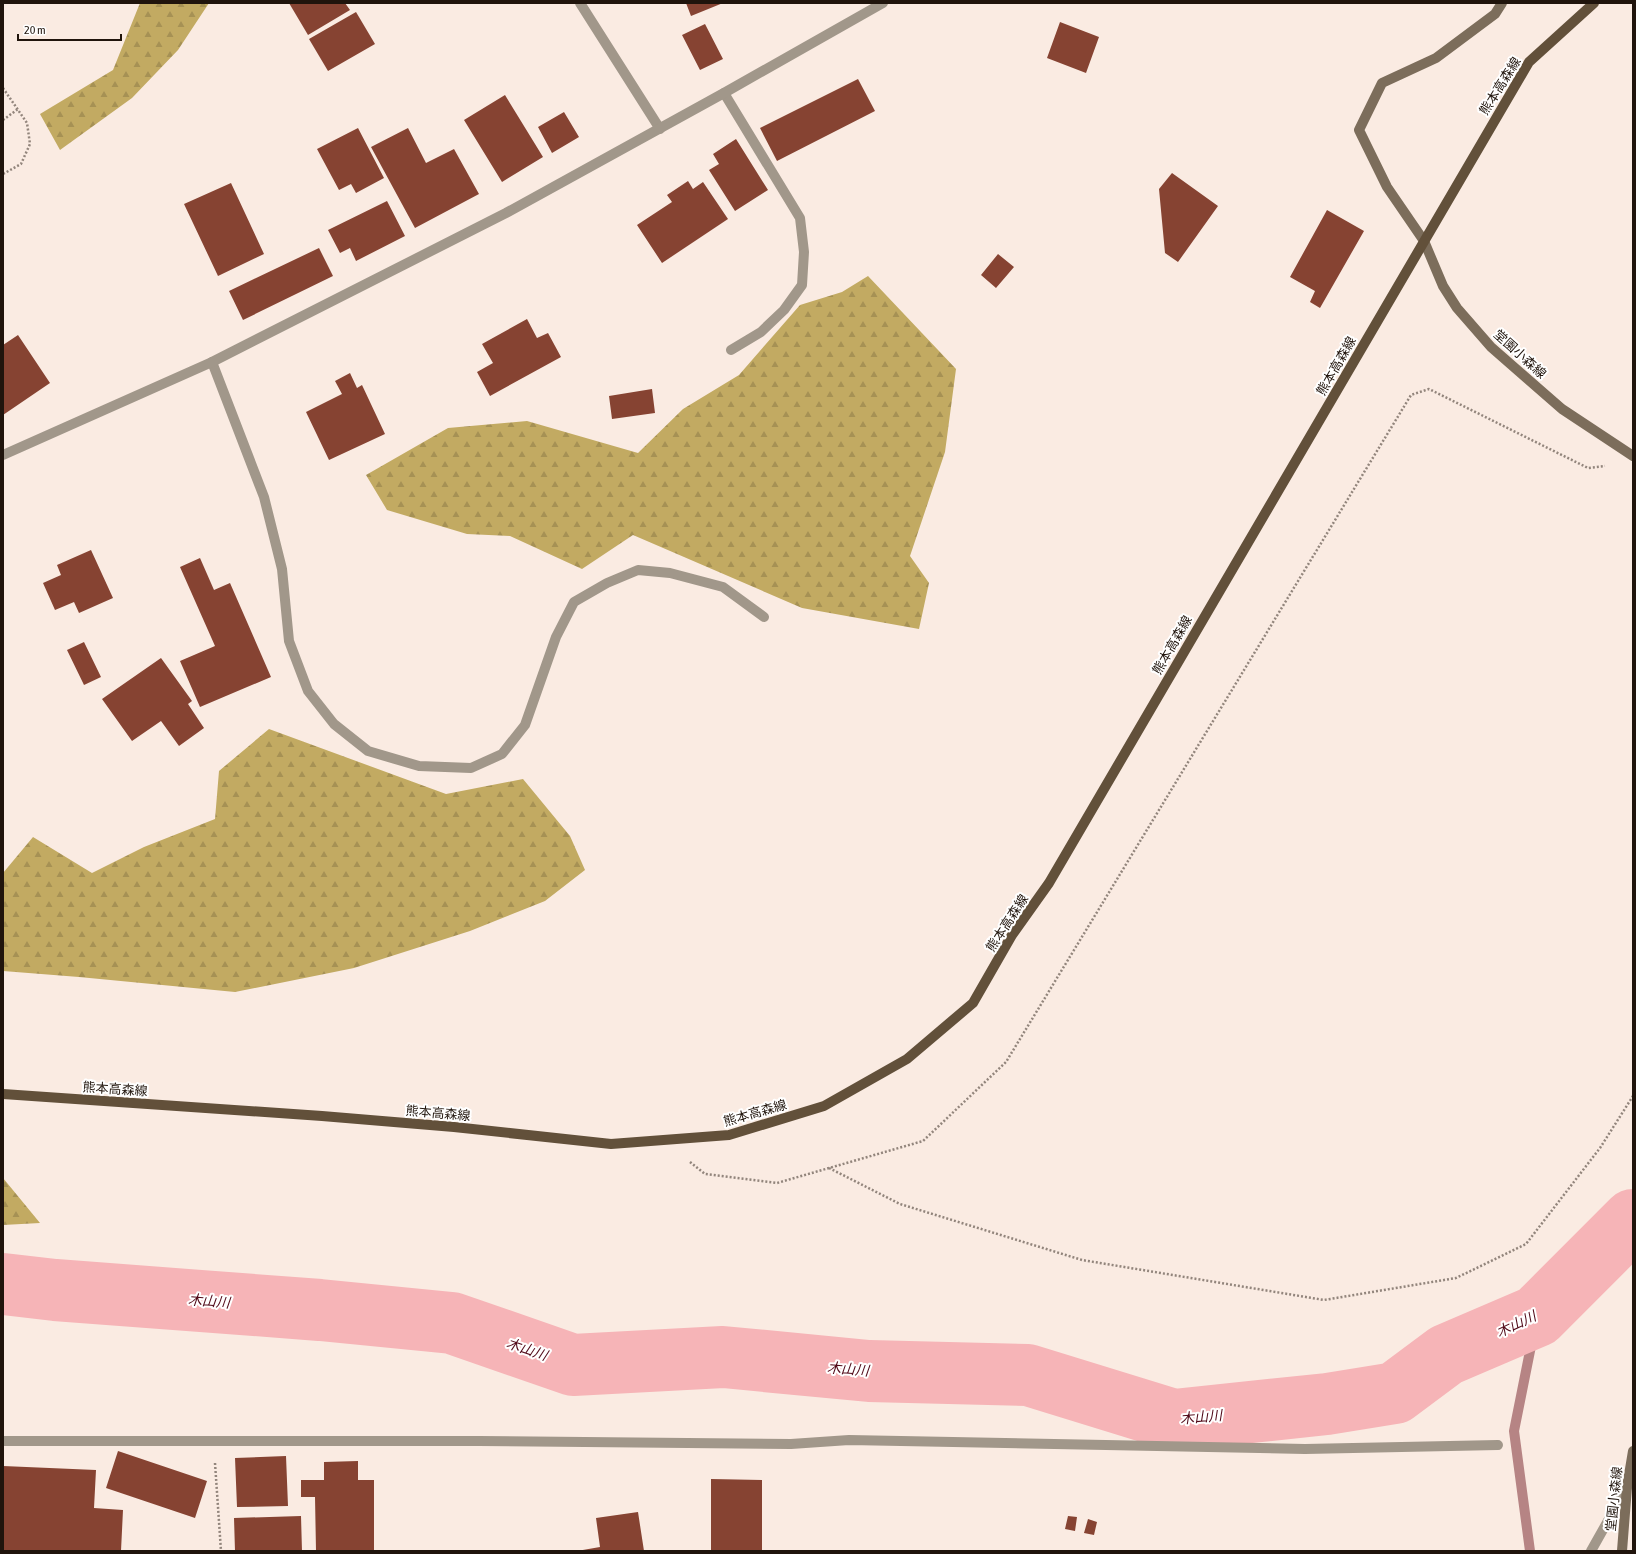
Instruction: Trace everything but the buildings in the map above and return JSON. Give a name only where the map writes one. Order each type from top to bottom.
[{"type":"main road","name":"堂園小森線","points":[[1502,3],[1495,14],[1436,58],[1382,83],[1359,130],[1387,187],[1424,241],[1443,286],[1457,308],[1490,347],[1562,409],[1633,456]]},
{"type":"main road","name":"熊本高森線","points":[[3,1094],[430,1125],[611,1144],[729,1135],[824,1106],[907,1059],[973,1003],[1012,935],[1049,883],[1529,62],[1594,3]]},
{"type":"main road","name":"堂園小森線","points":[[1622,1551],[1633,1451]]},
{"type":"street","points":[[580,3],[660,129]]},
{"type":"street","points":[[3,454],[212,362],[506,213],[660,129],[883,3]]},
{"type":"street","points":[[724,93],[800,218],[804,252],[802,285],[784,310],[761,332],[731,350]]},
{"type":"street","points":[[212,362],[264,497],[282,569],[289,641],[308,690],[334,724],[368,751],[419,766],[471,768],[502,754],[525,725],[556,637],[574,602],[607,583],[638,570],[670,573],[723,587],[764,617]]},
{"type":"street","points":[[3,1441],[791,1444],[849,1440],[1305,1449],[1498,1445]]},
{"type":"street","points":[[1591,1551],[1628,1487]]},
{"type":"path","points":[[3,88],[27,123],[30,144],[22,164],[3,174]]},
{"type":"path","points":[[3,120],[18,109]]},
{"type":"path","points":[[662,1140],[705,1174],[777,1183],[924,1141],[1006,1062],[1411,395],[1429,389],[1588,468],[1611,465]]},
{"type":"path","points":[[829,1168],[900,1204],[1082,1260],[1324,1300],[1456,1278],[1526,1244],[1600,1148],[1633,1096]]},
{"type":"path","points":[[213,1441],[221,1551]]},
{"type":"green space","points":[[140,3],[209,3],[178,50],[132,98],[60,150],[40,114],[113,70]]},
{"type":"green space","points":[[868,276],[956,369],[945,452],[910,556],[929,583],[919,629],[802,608],[633,535],[582,569],[510,536],[467,534],[387,510],[366,475],[448,428],[527,421],[638,453],[683,409],[739,375],[800,305],[842,292]]},
{"type":"green space","points":[[269,729],[446,794],[523,779],[570,836],[585,870],[545,901],[470,931],[354,968],[235,992],[3,971],[3,873],[33,837],[92,873],[144,847],[215,819],[219,771]]},
{"type":"green space","points":[[3,1178],[40,1223],[3,1225]]},
{"type":"waterway","name":"木山川","points":[[3,1284],[55,1290],[320,1310],[452,1323],[573,1365],[723,1357],[869,1371],[1028,1375],[1174,1420],[1327,1404],[1395,1393],[1446,1355],[1537,1316],[1633,1220]]},
{"type":"waterway","points":[[1530,1551],[1514,1431],[1537,1316]]}]
